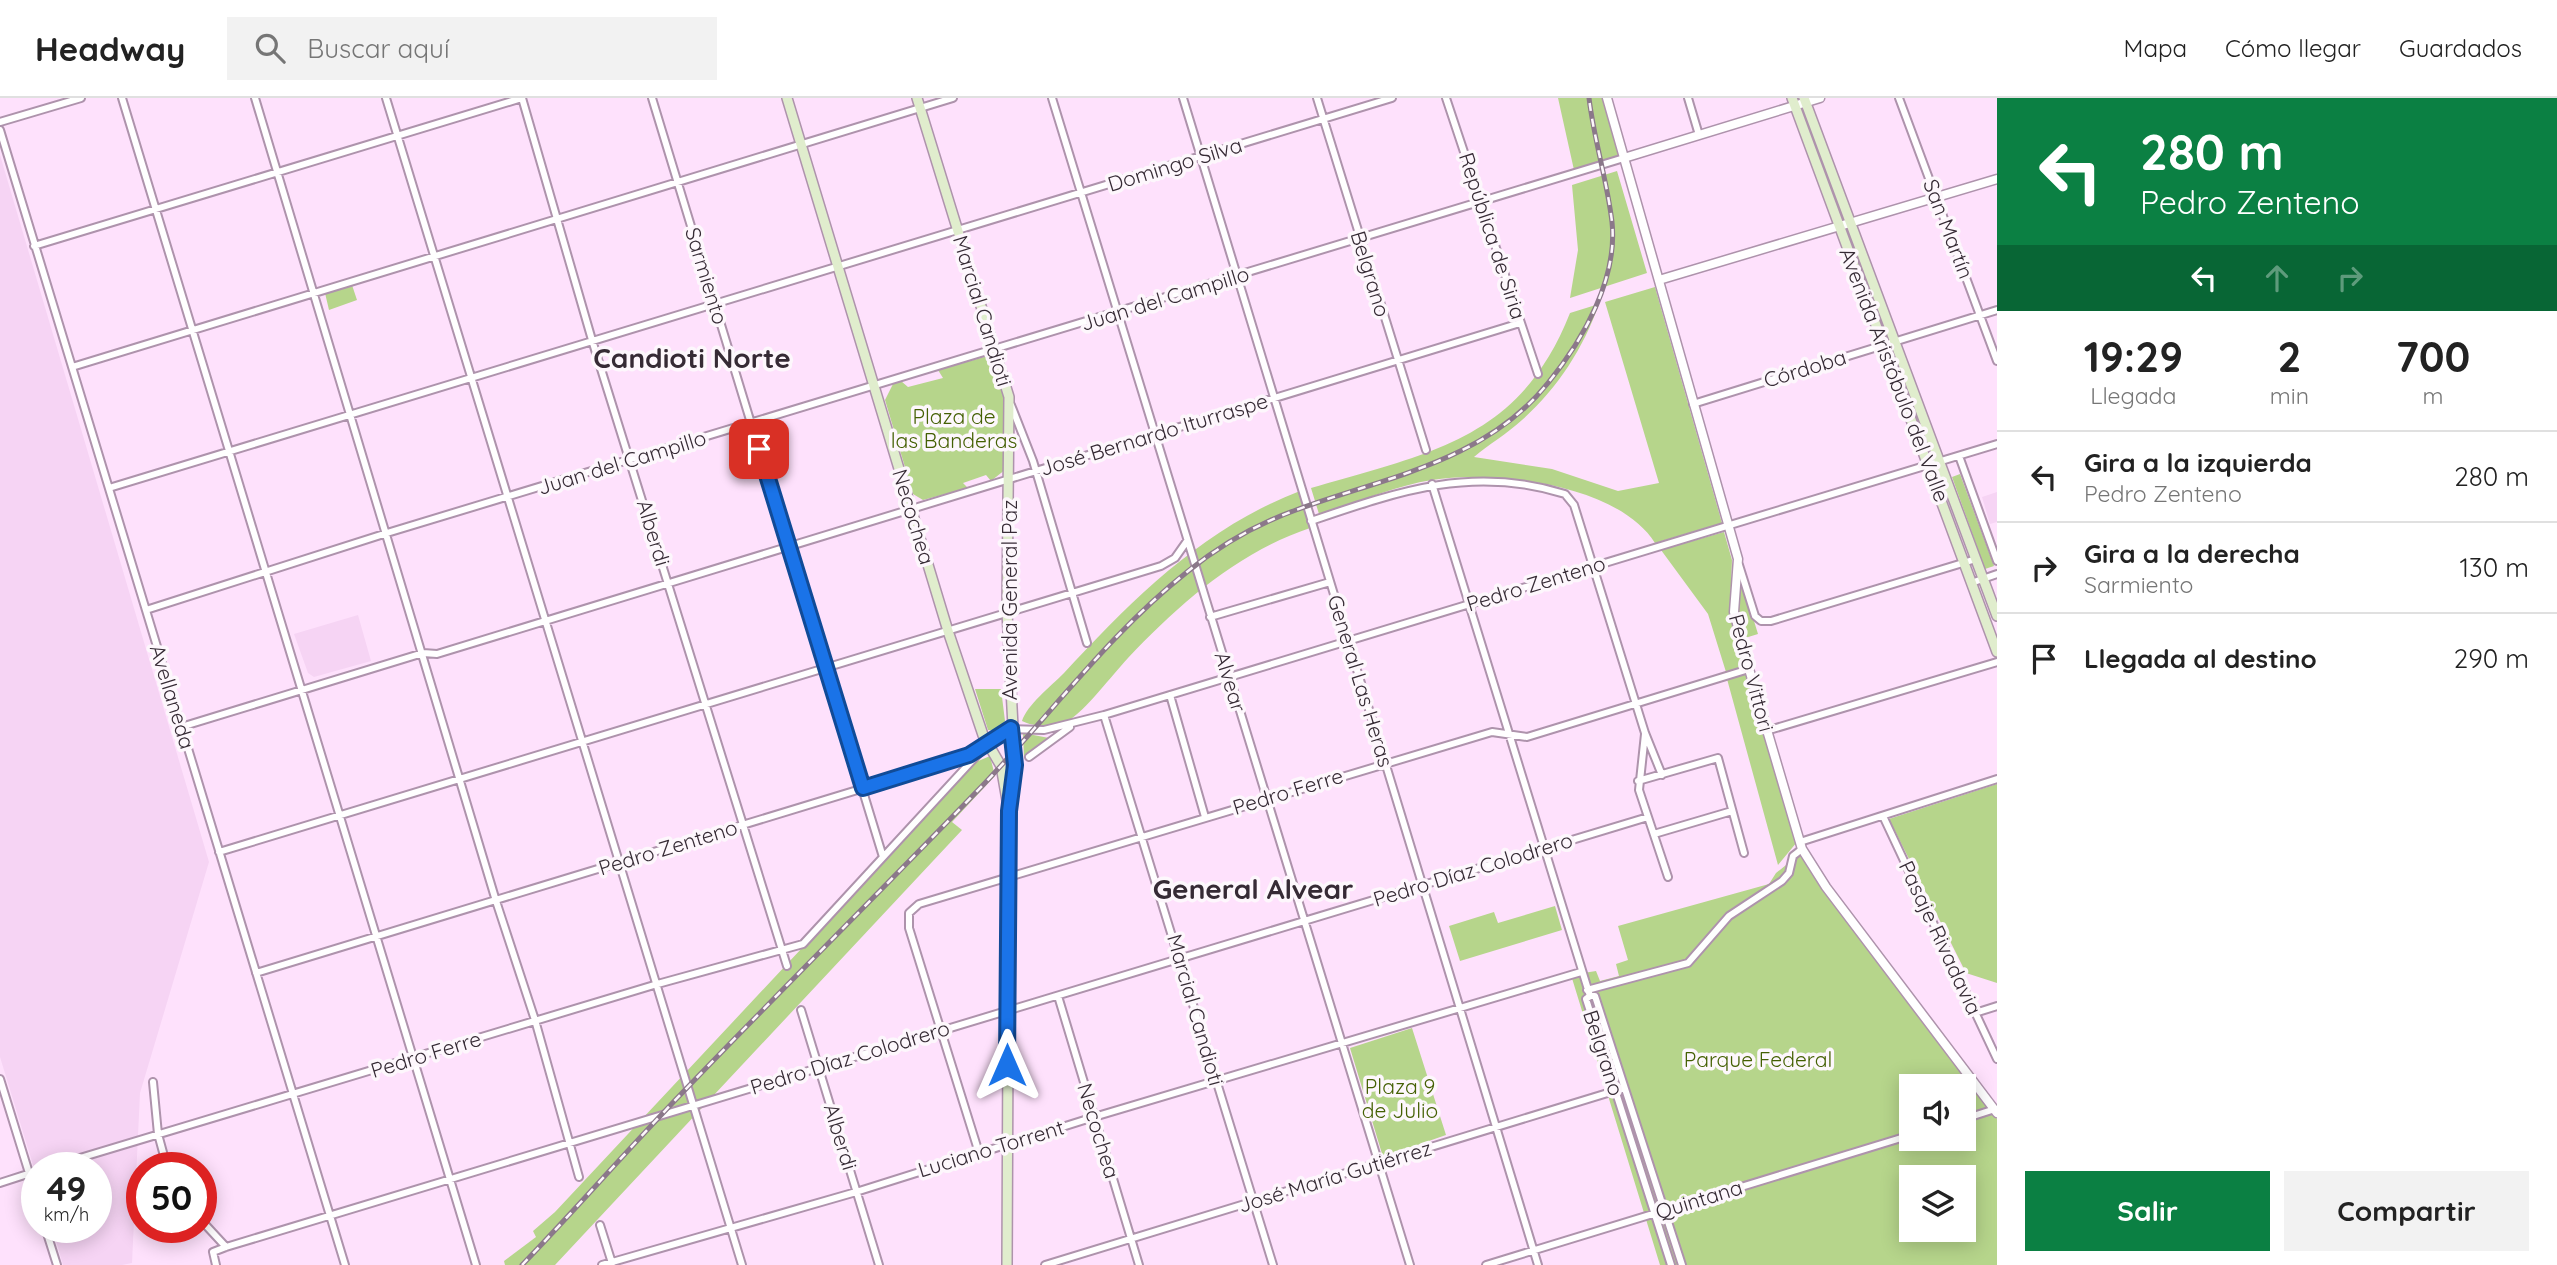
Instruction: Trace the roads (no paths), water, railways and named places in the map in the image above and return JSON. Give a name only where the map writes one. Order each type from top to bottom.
[{"type":"main road","name":"Necochea","points":[[786,98],[948,631],[986,746],[1001,766],[1009,811]]},
{"type":"main road","name":"Avenida Aristóbulo del Valle","points":[[1805,100],[1997,616]]},
{"type":"main road","name":"Avenida Aristóbulo del Valle","points":[[1794,102],[1997,652]]},
{"type":"main road","name":"Marcial Candioti","points":[[919,103],[1009,397]]},
{"type":"main road","name":"Avenida General Paz","points":[[1007,1265],[1009,811],[1015,765],[1007,612],[1009,397]]},
{"type":"street","points":[[0,122],[81,98]]},
{"type":"street","points":[[122,98],[477,1265]]},
{"type":"street","points":[[255,98],[496,901],[535,1020],[579,1177]]},
{"type":"street","points":[[386,98],[510,498],[654,985],[742,1265]]},
{"type":"street","points":[[34,246],[277,170],[522,98]]},
{"type":"street","name":"Alberdi","points":[[522,98],[592,340],[787,966]]},
{"type":"street","name":"Sarmiento","points":[[652,98],[883,857]]},
{"type":"street","points":[[72,367],[801,145],[919,103],[953,98]]},
{"type":"street","name":"Alvear","points":[[1052,98],[1265,800],[1306,921],[1410,1265]]},
{"type":"street","name":"General Las Heras","points":[[1183,98],[1538,1265]]},
{"type":"street","name":"Belgrano","points":[[1317,98],[1396,362],[1426,450]]},
{"type":"street","name":"Domingo Silva","points":[[109,488],[1392,98]]},
{"type":"street","name":"República de Siria","points":[[1446,98],[1538,374]]},
{"type":"street","points":[[1688,98],[1699,135]]},
{"type":"street","name":"Juan del Campillo","points":[[146,610],[387,533],[1118,314],[1699,135],[1794,102],[1820,98]]},
{"type":"street","name":"San Martín","points":[[1899,98],[1997,361]]},
{"type":"street","name":"Pedro Vittori","points":[[1608,100],[1738,559],[1734,612],[1801,846],[1826,887],[1996,1110]]},
{"type":"street","name":"Avellaneda","points":[[0,130],[345,1265]]},
{"type":"street","points":[[1659,280],[1997,178]]},
{"type":"street","name":"Córdoba","points":[[1693,404],[1997,310]]},
{"type":"street","name":"José Bernardo Iturraspe","points":[[302,689],[423,653],[437,654],[1520,323]]},
{"type":"street","name":"Marcial Candioti","points":[[1009,397],[1035,471],[1087,643]]},
{"type":"street","name":"Pedro Zenteno","points":[[256,973],[956,760],[986,746],[1011,728],[1044,730],[1074,724],[1997,444]]},
{"type":"street","points":[[1959,456],[1997,561]]},
{"type":"street","points":[[1311,521],[1432,484],[1478,480],[1518,482],[1565,494],[1574,505],[1645,733],[1662,775]]},
{"type":"street","points":[[1432,484],[1471,604],[1542,849],[1589,993],[1688,963],[1729,916],[1782,881],[1789,873],[1793,856],[1801,846],[1997,779]]},
{"type":"street","points":[[219,852],[1161,566],[1175,558],[1187,541]]},
{"type":"street","points":[[1738,559],[1755,615],[1761,621],[1771,621],[1976,559]]},
{"type":"street","points":[[1971,583],[1997,574]]},
{"type":"street","points":[[1210,617],[1330,582]]},
{"type":"street","points":[[1766,731],[1997,662]]},
{"type":"street","name":"Pedro Ferre","points":[[939,1032],[908,918],[911,910],[929,900],[1492,732],[1527,737],[1749,669]]},
{"type":"street","points":[[181,727],[302,689]]},
{"type":"street","points":[[1170,695],[1205,817]]},
{"type":"street","name":"Marcial Candioti","points":[[1104,715],[1273,1265]]},
{"type":"street","name":"Pedro Zenteno","points":[[1028,758],[1074,724]]},
{"type":"street","points":[[1645,733],[1638,781],[1668,877]]},
{"type":"street","points":[[883,857],[986,746]]},
{"type":"street","points":[[1638,781],[1718,758],[1744,853]]},
{"type":"street","points":[[1654,834],[1732,811]]},
{"type":"street","name":"Pasaje Rivadavia","points":[[1883,816],[1997,1059]]},
{"type":"street","name":"Pedro Díaz Colodrero","points":[[216,1265],[213,1252],[226,1247],[1648,817]]},
{"type":"street","name":"Pedro Ferre","points":[[99,1152],[414,1060],[535,1020],[803,944],[883,857]]},
{"type":"street","name":"Luciano Torrent","points":[[602,1265],[730,1226],[856,1192],[1094,1117],[1581,972]]},
{"type":"street","name":"Belgrano","points":[[1671,1265],[1586,999],[1589,993],[1595,996],[1682,1265]]},
{"type":"street","name":"Necochea","points":[[1058,996],[1139,1265]]},
{"type":"street","points":[[1975,1013],[1997,1006]]},
{"type":"street","name":"Alberdi","points":[[802,1010],[879,1265]]},
{"type":"street","points":[[939,1032],[979,1153]]},
{"type":"street","points":[[0,1079],[26,1152]]},
{"type":"street","points":[[152,1082],[163,1152]]},
{"type":"street","name":"José María Gutiérrez","points":[[1045,1265],[1624,1088]]},
{"type":"street","points":[[1976,1116],[1996,1110]]},
{"type":"street","name":"Quintana","points":[[1486,1265],[1899,1139]]},
{"type":"street","points":[[0,1183],[21,1176]]},
{"type":"street","points":[[600,1225],[612,1264]]},
{"type":"street","points":[[217,1237],[226,1247]]},
{"type":"street","points":[[50,1243],[57,1265]]},
{"type":"railway","points":[[522,1265],[683,1092],[983,785],[1107,647],[1159,596],[1212,553],[1267,522],[1432,464],[1464,449],[1495,432],[1523,410],[1548,383],[1585,328],[1604,287],[1609,265],[1612,222],[1589,98]]},
{"type":"district","name":"Candioti Norte","points":[[692,358]]},
{"type":"district","name":"General Alvear","points":[[1253,889]]},
{"type":"park label","name":"Plaza de las Banderas","points":[[954,429]]},
{"type":"park label","name":"Parque Federal","points":[[1758,1060]]},
{"type":"park label","name":"Plaza 9 de Julio","points":[[1400,1099]]}]
